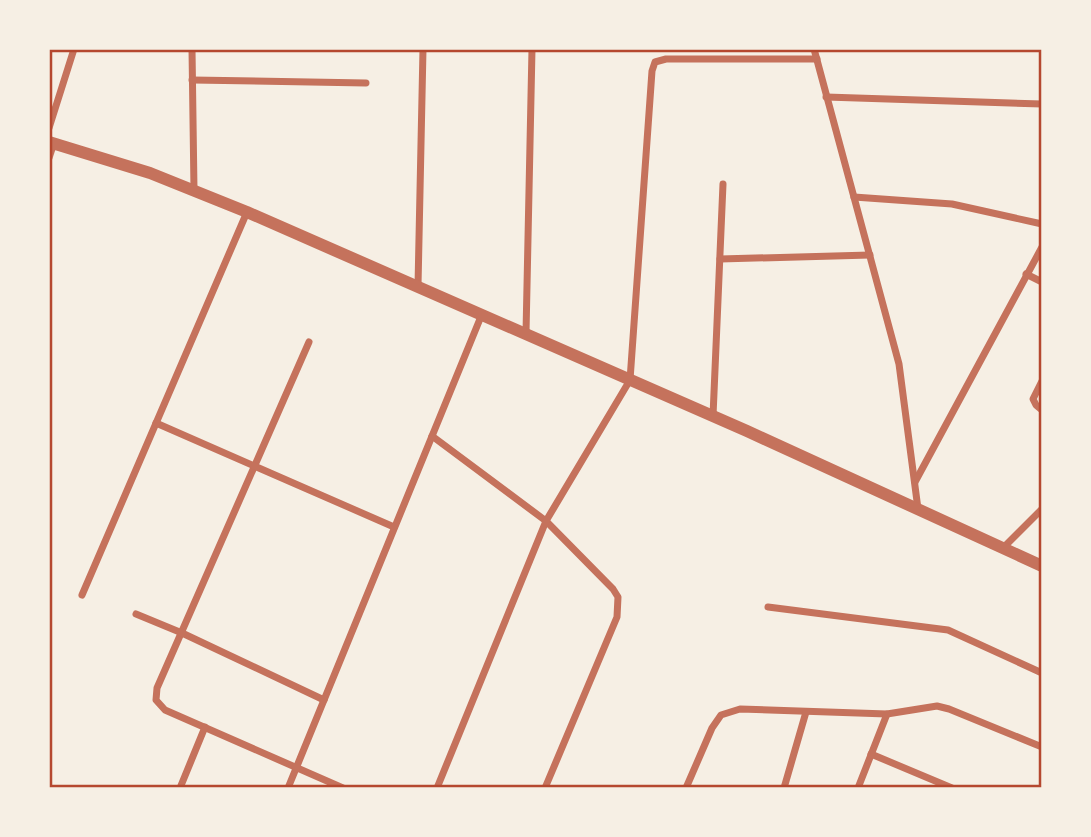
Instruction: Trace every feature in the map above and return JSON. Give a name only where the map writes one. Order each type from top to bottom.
[{"type":"street","points":[[49,128],[74,49]]},
{"type":"street","points":[[192,49],[194,190]]},
{"type":"street","points":[[418,286],[423,49]]},
{"type":"street","points":[[526,333],[532,49]]},
{"type":"street","points":[[712,49],[712,61]]},
{"type":"street","points":[[814,49],[900,364],[918,509]]},
{"type":"street","points":[[437,788],[546,522],[630,380],[652,71],[655,62],[666,59],[817,59]]},
{"type":"street","points":[[192,80],[366,83]]},
{"type":"street","points":[[826,97],[1042,104]]},
{"type":"street","points":[[49,158],[52,143],[194,190],[526,333],[1042,566]]},
{"type":"street","points":[[713,416],[723,184]]},
{"type":"street","points":[[854,197],[952,204],[1042,224]]},
{"type":"street","points":[[82,596],[247,212]]},
{"type":"street","points":[[915,483],[1042,247]]},
{"type":"street","points":[[720,259],[870,255]]},
{"type":"street","points":[[1026,274],[1042,282]]},
{"type":"street","points":[[288,788],[482,314]]},
{"type":"street","points":[[309,342],[157,688],[156,700],[165,710],[343,788]]},
{"type":"street","points":[[1042,382],[1033,399],[1042,410]]},
{"type":"street","points":[[156,423],[394,527]]},
{"type":"street","points":[[432,436],[546,522],[618,597],[617,617],[545,788]]},
{"type":"street","points":[[1003,548],[1042,509]]},
{"type":"street","points":[[768,607],[948,630],[1042,673]]},
{"type":"street","points":[[136,614],[182,632],[324,700]]},
{"type":"street","points":[[686,788],[712,728],[721,715],[740,709],[887,714],[937,706],[1042,747]]},
{"type":"street","points":[[785,788],[806,712]]},
{"type":"street","points":[[858,788],[887,714]]},
{"type":"street","points":[[180,788],[205,727]]},
{"type":"street","points":[[871,754],[952,788]]}]
